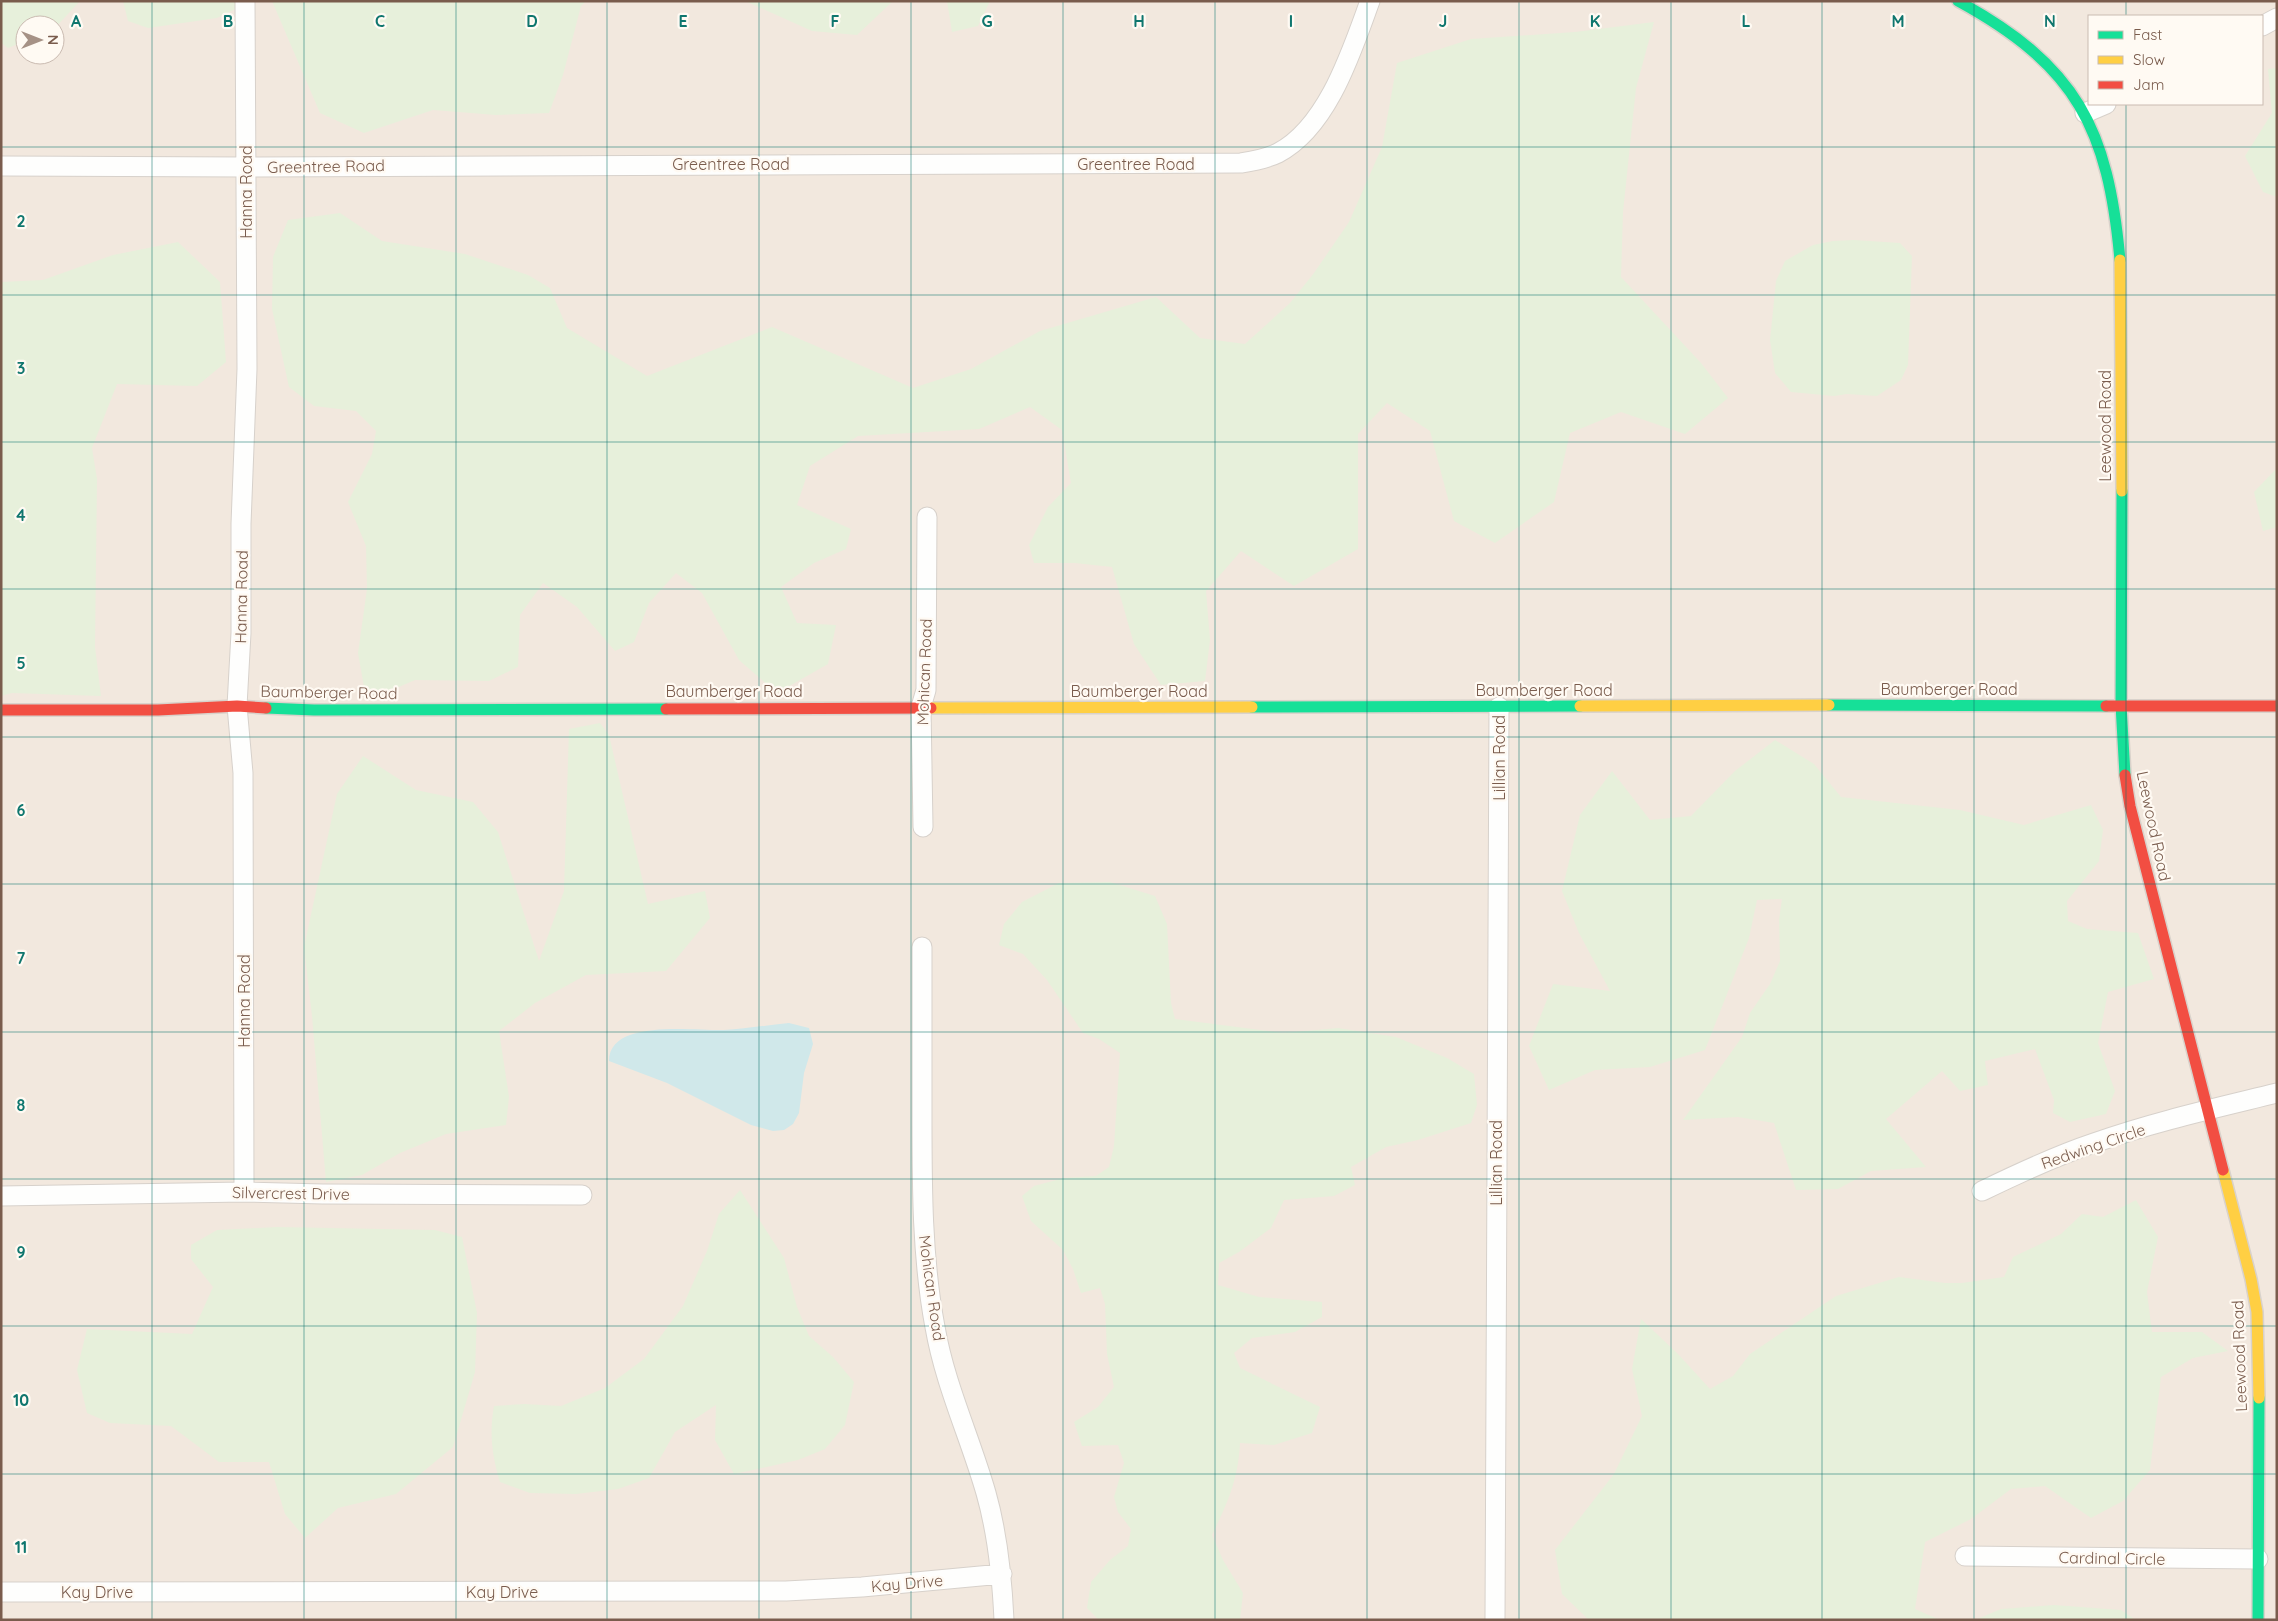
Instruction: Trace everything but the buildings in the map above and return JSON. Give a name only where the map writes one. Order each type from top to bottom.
[{"type":"street","name":"Hanna Road","points":[[244,1192],[243,773],[237,706],[241,633],[241,524],[247,369],[246,1]]},
{"type":"street","name":"Greentree Road","points":[[1,166],[246,167],[1241,163],[1260,160],[1278,153],[1303,132],[1315,118],[1343,73],[1370,1]]},
{"type":"street","name":"Leewood Road","points":[[1958,1],[1982,14],[2026,44],[2064,82],[2085,113],[2103,158],[2110,183],[2121,277],[2121,705],[2125,772],[2130,806],[2251,1279],[2257,1312],[2259,1346],[2258,1620]]},
{"type":"street","points":[[2263,25],[2277,18]]},
{"type":"street","points":[[2085,113],[2104,105]]},
{"type":"street","name":"Mohican Road","points":[[923,827],[921,707],[926,690],[927,517]]},
{"type":"street","name":"Baumberger Road","points":[[1,710],[158,710],[237,706],[314,710],[921,707],[2277,706]]},
{"type":"street","name":"Lillian Road","points":[[1495,1620],[1499,707]]},
{"type":"street","name":"Mohican Road","points":[[922,947],[922,1193],[928,1283],[935,1328],[945,1372],[986,1494],[995,1527],[1002,1574],[1004,1620]]},
{"type":"street","name":"Redwing Circle","points":[[1982,1191],[2092,1143],[2208,1110],[2277,1093]]},
{"type":"street","name":"Silvercrest Drive","points":[[1,1196],[244,1192],[582,1195]]},
{"type":"street","name":"Cardinal Circle","points":[[1965,1556],[2258,1559]]},
{"type":"street","name":"Kay Drive","points":[[1,1592],[786,1591],[862,1587],[1002,1574]]},
{"type":"shaded area","points":[[1,1],[2277,1],[2277,1620],[1,1620]]},
{"type":"green space","points":[[1,1],[80,1],[65,17],[65,15],[15,15],[15,45],[8,48],[1,43]]},
{"type":"green space","points":[[123,1],[252,1],[217,18],[148,28],[128,21]]},
{"type":"green space","points":[[272,1],[586,1],[581,6],[563,75],[549,113],[496,115],[433,110],[364,133],[320,113]]},
{"type":"green space","points":[[745,1],[893,1],[857,35],[812,31]]},
{"type":"green space","points":[[947,1],[990,1],[978,26],[952,32]]},
{"type":"green space","points":[[1654,22],[1636,88],[1623,212],[1621,277],[1701,363],[1728,398],[1685,434],[1621,412],[1570,433],[1554,502],[1495,543],[1454,521],[1430,431],[1387,403],[1358,434],[1358,549],[1294,586],[1241,551],[1206,591],[1210,640],[1205,681],[1161,685],[1134,644],[1112,567],[1075,563],[1034,563],[1029,545],[1048,507],[1071,483],[1062,430],[1030,407],[979,429],[858,436],[810,466],[797,505],[851,529],[846,549],[814,563],[781,587],[797,623],[836,625],[828,664],[777,693],[739,660],[702,593],[676,573],[649,603],[634,642],[615,651],[577,607],[543,583],[520,615],[518,667],[489,681],[415,680],[380,695],[364,687],[358,653],[367,589],[366,546],[348,502],[372,454],[376,431],[356,411],[314,406],[289,387],[272,309],[273,257],[288,220],[340,213],[382,241],[465,254],[528,275],[550,288],[567,328],[647,376],[772,327],[913,388],[971,369],[1040,331],[1156,297],[1200,338],[1245,344],[1290,303],[1314,273],[1349,222],[1382,147],[1397,63],[1471,39],[1575,32]]},
{"type":"green space","points":[[2277,68],[2277,197],[2263,192],[2245,156],[2272,113],[2268,69]]},
{"type":"green space","points":[[1854,240],[1900,243],[1912,256],[1908,365],[1901,380],[1877,396],[1847,394],[1834,396],[1791,392],[1775,373],[1770,340],[1776,281],[1785,261],[1813,245],[1833,241]]},
{"type":"green space","points":[[178,242],[220,282],[226,362],[197,386],[117,384],[92,448],[97,479],[95,647],[101,696],[12,693],[1,696],[1,282],[43,280],[113,255]]},
{"type":"green space","points":[[2277,468],[2277,527],[2263,531],[2254,492]]},
{"type":"green space","points":[[600,723],[609,735],[648,904],[705,891],[710,918],[666,971],[586,975],[535,1003],[499,1031],[509,1097],[506,1125],[446,1134],[400,1153],[362,1175],[326,1182],[312,1016],[304,947],[337,794],[363,756],[416,790],[473,802],[498,832],[539,961],[564,891],[569,729]]},
{"type":"green space","points":[[1775,740],[1814,764],[1841,797],[1960,810],[2024,825],[2091,805],[2103,830],[2099,861],[2067,901],[2068,921],[2087,929],[2138,933],[2154,979],[2108,992],[2098,1043],[2115,1091],[2106,1114],[2070,1122],[2053,1113],[2054,1100],[2035,1049],[1985,1061],[1988,1085],[1960,1091],[1942,1071],[1886,1119],[1926,1167],[1871,1171],[1838,1189],[1796,1190],[1774,1123],[1738,1117],[1683,1120],[1742,1037],[1750,1013],[1770,984],[1780,961],[1779,920],[1782,899],[1757,900],[1749,938],[1705,1050],[1650,1067],[1595,1070],[1549,1090],[1529,1046],[1553,984],[1610,991],[1579,933],[1562,891],[1580,815],[1612,771],[1650,820],[1691,816],[1735,771]]},
{"type":"green space","points":[[1110,882],[1155,896],[1167,924],[1171,1003],[1175,1019],[1283,1033],[1338,1028],[1396,1037],[1447,1058],[1474,1074],[1477,1105],[1471,1123],[1418,1140],[1386,1147],[1351,1167],[1355,1185],[1334,1196],[1284,1200],[1271,1228],[1239,1252],[1219,1263],[1218,1285],[1259,1297],[1322,1302],[1322,1317],[1295,1332],[1252,1338],[1234,1353],[1240,1368],[1320,1407],[1312,1433],[1274,1445],[1240,1443],[1237,1468],[1231,1490],[1212,1535],[1223,1560],[1243,1593],[1240,1620],[1099,1620],[1087,1608],[1091,1582],[1110,1560],[1128,1546],[1131,1529],[1118,1512],[1114,1497],[1124,1463],[1118,1445],[1082,1446],[1074,1422],[1098,1407],[1114,1387],[1107,1354],[1105,1304],[1100,1288],[1081,1293],[1073,1269],[1063,1250],[1031,1221],[1022,1196],[1034,1186],[1064,1178],[1096,1176],[1109,1167],[1114,1146],[1120,1053],[1099,1039],[1083,1033],[1047,980],[1023,954],[999,945],[1004,924],[1022,902],[1059,883]]},
{"type":"green space","points":[[740,1190],[784,1258],[797,1307],[809,1336],[833,1357],[854,1382],[845,1425],[825,1449],[798,1460],[734,1474],[715,1440],[716,1405],[675,1432],[649,1478],[618,1489],[576,1494],[530,1493],[500,1482],[492,1444],[494,1406],[524,1404],[561,1406],[605,1388],[644,1359],[683,1306],[707,1251],[719,1214]]},
{"type":"green space","points":[[2136,1200],[2158,1237],[2147,1292],[2152,1332],[2202,1332],[2228,1351],[2193,1358],[2161,1377],[2150,1470],[2123,1501],[2091,1518],[2045,1486],[2011,1489],[1971,1519],[1925,1542],[1915,1609],[1940,1620],[1589,1620],[1562,1594],[1555,1550],[1614,1474],[1642,1416],[1632,1369],[1641,1319],[1678,1354],[1710,1389],[1733,1376],[1750,1354],[1836,1296],[1899,1277],[1945,1283],[1962,1283],[2004,1277],[2013,1257],[2061,1234],[2082,1214],[2103,1217]]},
{"type":"green space","points":[[277,1227],[435,1230],[462,1237],[477,1313],[475,1372],[453,1447],[396,1494],[338,1508],[305,1538],[285,1514],[269,1462],[219,1462],[171,1426],[110,1423],[87,1413],[77,1370],[87,1329],[192,1334],[213,1287],[191,1259],[191,1245],[217,1230]]},
{"type":"green space","points":[[2054,1605],[2121,1610],[2136,1620],[1975,1620],[2001,1609]]},
{"type":"water","points":[[789,1023],[809,1028],[813,1044],[804,1073],[799,1113],[793,1124],[784,1130],[773,1131],[751,1125],[667,1083],[609,1061],[613,1047],[623,1038],[638,1033],[675,1029],[740,1029]]},
{"type":"traffic: fast","points":[[1958,1],[1999,25],[2032,50],[2058,77],[2079,105],[2095,137],[2106,173],[2120,260]]},
{"type":"traffic: fast","points":[[2122,491],[2121,705],[2125,775]]},
{"type":"traffic: fast","points":[[1829,705],[2106,706]]},
{"type":"traffic: fast","points":[[1252,707],[1580,706]]},
{"type":"traffic: fast","points":[[266,708],[314,710],[666,709]]},
{"type":"traffic: fast","points":[[2258,1620],[2259,1398]]},
{"type":"traffic: slow","points":[[2120,260],[2122,491]]},
{"type":"traffic: slow","points":[[1580,706],[1829,705]]},
{"type":"traffic: slow","points":[[931,708],[1252,707]]},
{"type":"traffic: slow","points":[[2223,1170],[2251,1279],[2257,1312],[2259,1398]]},
{"type":"traffic: jam","points":[[1,710],[158,710],[237,706],[266,708]]},
{"type":"traffic: jam","points":[[2106,706],[2277,706]]},
{"type":"traffic: jam","points":[[666,709],[931,708]]},
{"type":"traffic: jam","points":[[2125,775],[2130,806],[2223,1170]]}]
